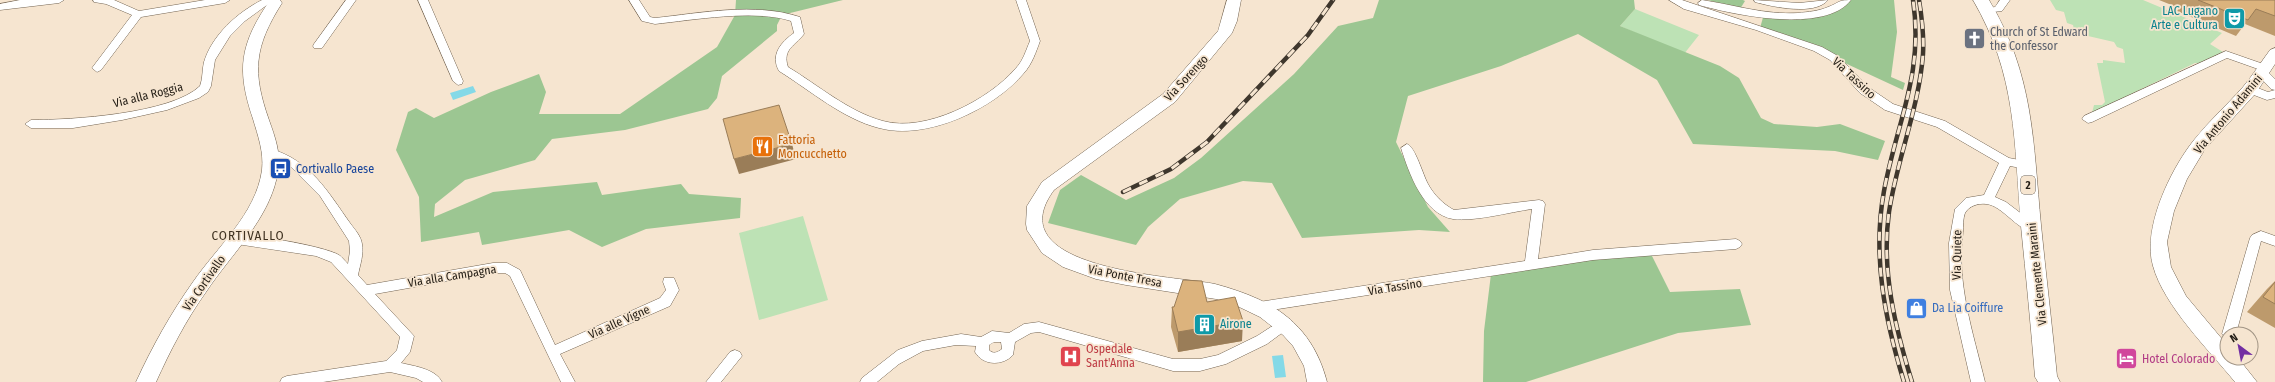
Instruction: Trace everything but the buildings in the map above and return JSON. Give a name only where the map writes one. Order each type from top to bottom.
[{"type":"main road","name":"Via Clemente Maraini","points":[[1985,5],[1997,26],[2010,62],[2021,118],[2046,376],[2049,382]]},
{"type":"street","points":[[0,7],[24,2],[59,0]]},
{"type":"street","points":[[98,0],[108,1],[138,14],[225,0]]},
{"type":"street","points":[[318,46],[351,0]]},
{"type":"street","points":[[423,0],[458,81]]},
{"type":"street","points":[[634,0],[646,19],[655,21],[751,14],[790,16],[796,19],[799,34],[782,50],[779,60],[783,69],[861,117],[882,126],[910,127],[939,121],[972,108],[1003,88],[1021,70],[1035,40],[1021,0]]},
{"type":"street","name":"Via Sorengo","points":[[1114,138],[1169,98],[1193,72],[1225,33],[1230,21],[1234,0]]},
{"type":"street","name":"Via Tassino","points":[[1674,0],[1736,10],[1796,16],[1815,14],[1831,10],[1846,0]]},
{"type":"street","points":[[1759,0],[1774,4],[1801,6],[1823,0]]},
{"type":"street","points":[[1985,5],[1998,9],[2005,0]]},
{"type":"street","name":"Via alla Roggia","points":[[31,124],[71,124],[94,121],[149,110],[193,98],[204,89],[208,79],[210,60],[220,42],[251,10],[272,1]]},
{"type":"street","name":"Via Cortivallo","points":[[146,382],[175,324],[200,286],[234,240],[256,206],[266,186],[270,172],[271,153],[269,139],[257,107],[249,71],[254,49],[272,1]]},
{"type":"street","name":"Via Tassino","points":[[1690,3],[1818,49],[1834,58],[1875,99],[1893,108],[1941,124],[2006,161]]},
{"type":"street","points":[[97,68],[138,14]]},
{"type":"street","name":"Via Antonio Adamini","points":[[2219,340],[2178,301],[2162,267],[2158,242],[2165,211],[2178,179],[2196,151],[2250,89],[2275,53]]},
{"type":"street","points":[[2088,119],[2226,54],[2264,70],[2275,86]]},
{"type":"street","points":[[2250,89],[2267,96],[2275,94]]},
{"type":"street","name":"Via Ponte Tresa","points":[[1114,138],[1061,175],[1040,195],[1033,213],[1033,221],[1044,245],[1056,254],[1085,269],[1104,274],[1222,292],[1259,307],[1285,323],[1294,333],[1307,351],[1317,382]]},
{"type":"street","points":[[1407,148],[1421,183],[1440,209],[1453,215],[1539,204],[1531,265]]},
{"type":"street","points":[[271,153],[284,156],[322,191],[356,242],[351,276]]},
{"type":"street","points":[[2026,165],[2006,161],[1988,199],[2002,205],[2032,227]]},
{"type":"street","name":"Via Quiete","points":[[1978,382],[1956,290],[1955,243],[1959,212],[1964,205],[1970,201],[1988,199]]},
{"type":"street","points":[[2231,326],[2256,238],[2261,236],[2275,241]]},
{"type":"street","points":[[234,240],[246,240],[318,252],[335,259],[406,336],[403,352],[390,366]]},
{"type":"street","name":"Via Tassino","points":[[1259,307],[1593,255],[1736,244]]},
{"type":"street","name":"Via alla Campagna","points":[[364,292],[493,268],[507,268],[515,272],[552,352],[568,382]]},
{"type":"street","name":"Via alle Vigne","points":[[552,352],[664,302],[673,290],[669,282]]},
{"type":"street","points":[[1008,340],[1029,328],[1039,327],[1173,365],[1200,365],[1222,360],[1243,350],[1285,323]]},
{"type":"street","points":[[992,336],[1001,336],[1008,340],[1008,351],[997,358],[985,355],[981,349],[983,343],[992,336]]},
{"type":"street","points":[[867,382],[896,358],[919,346],[963,338],[983,343]]},
{"type":"street","points":[[713,382],[735,356]]},
{"type":"street","points":[[287,382],[390,366],[420,373],[435,382]]},
{"type":"street","name":"Via Antonio Adamini","points":[[2237,366],[2247,382]]},
{"type":"green space","points":[[736,0],[843,0],[782,15],[777,25],[777,31],[722,76],[717,98],[708,109],[625,130],[552,139],[535,160],[465,180],[435,204],[434,217],[493,192],[597,182],[602,195],[681,184],[689,194],[741,198],[740,218],[646,229],[602,247],[569,230],[482,245],[479,232],[421,242],[419,197],[396,150],[408,112],[416,108],[434,118],[491,92],[539,74],[546,92],[539,114],[620,114],[717,47],[735,15]]},
{"type":"green space","points":[[1379,0],[1634,0],[1635,9],[1620,26],[1720,66],[1739,78],[1761,118],[1774,124],[1817,127],[1840,124],[1885,141],[1878,160],[1835,151],[1693,144],[1657,80],[1578,34],[1501,66],[1408,96],[1396,142],[1428,207],[1450,232],[1419,230],[1302,238],[1272,183],[1243,181],[1180,199],[1148,227],[1136,245],[1048,223],[1060,190],[1081,175],[1126,200],[1174,178],[1201,158],[1294,74],[1338,26],[1373,18]]},
{"type":"green space","points":[[1708,0],[1743,0],[1745,1],[1740,9]]},
{"type":"green space","points":[[1846,0],[1894,0],[1897,32],[1891,77],[1905,83],[1903,90],[1834,58],[1760,28],[1764,14],[1815,14]]},
{"type":"green space","points":[[2050,0],[2143,0],[2222,33],[2210,44],[2223,52],[2199,63],[2195,63],[2092,113],[2094,105],[2102,105],[2105,102],[2097,63],[2103,63],[2103,60],[2125,63],[2123,49],[2117,47],[2114,42],[2075,33],[2073,25],[2067,23],[2064,12],[2056,10]]},
{"type":"green space","points":[[1635,9],[1699,35],[1684,54],[1620,26]]},
{"type":"green space","points":[[803,216],[828,300],[759,320],[739,233]]},
{"type":"green space","points":[[1650,252],[1670,292],[1740,289],[1751,325],[1678,333],[1526,382],[1483,382],[1484,331],[1491,274],[1570,261]]},
{"type":"water","points":[[473,86],[476,92],[453,100],[450,93]]},
{"type":"water","points":[[1283,355],[1286,377],[1275,378],[1272,356]]},
{"type":"railway","points":[[1123,192],[1171,169],[1207,142],[1308,35],[1333,0]]},
{"type":"railway","points":[[1904,382],[1886,311],[1882,288],[1879,240],[1884,191],[1889,166],[1908,97],[1912,74],[1915,51],[1913,0]]},
{"type":"railway","points":[[1912,382],[1900,340],[1891,298],[1888,277],[1887,234],[1889,212],[1897,173],[1913,114],[1921,74],[1923,40],[1919,0]]},
{"type":"place","name":"LAC Lugano Arte e Cultura","points":[[2234,18]]},
{"type":"place","name":"Church of St Edward the Confessor","points":[[1975,39]]},
{"type":"place","name":"Fattoria Moncucchetto","points":[[762,147]]},
{"type":"place","name":"Cortivallo Paese","points":[[281,169]]},
{"type":"place","name":"Da Lia Coiffure","points":[[1917,308]]},
{"type":"place","name":"Airone","points":[[1205,324]]},
{"type":"place","name":"Ospedale Sant'Anna","points":[[1071,356]]},
{"type":"place","name":"Hotel Colorado","points":[[2126,359]]},
{"type":"district","name":"CORTIVALLO","points":[[248,235]]}]
